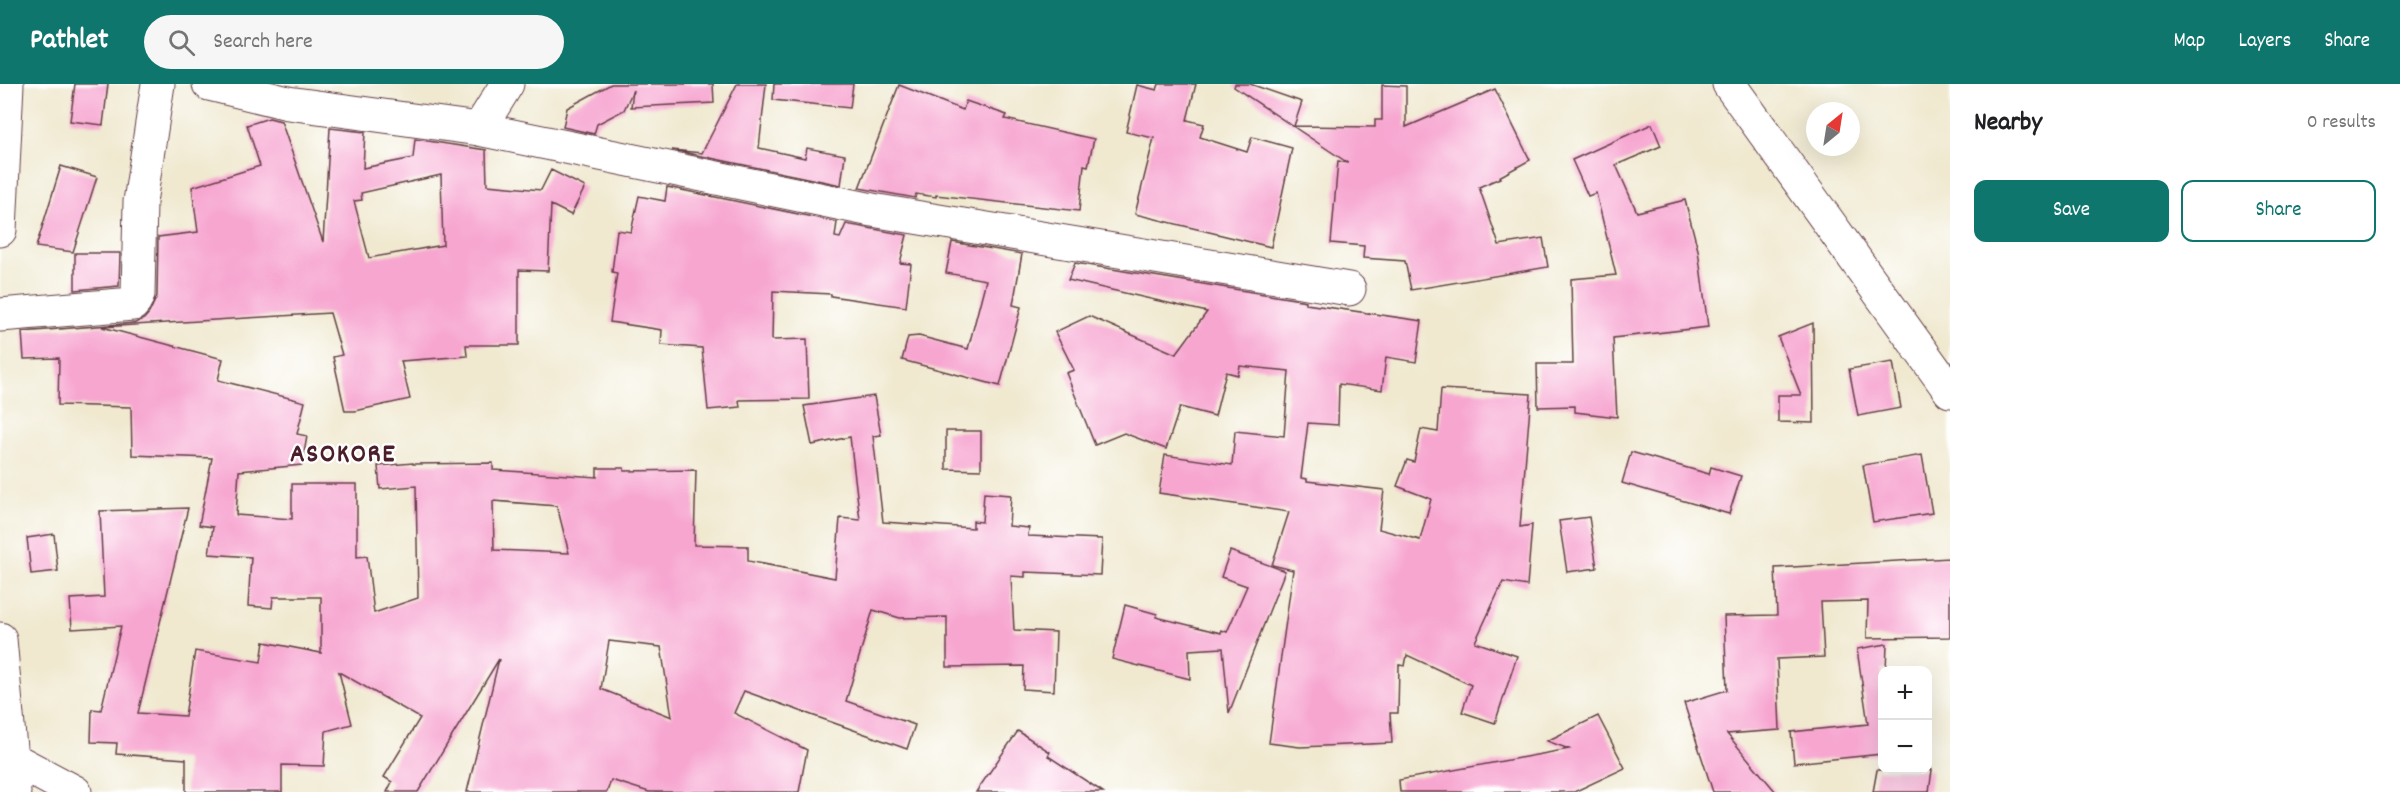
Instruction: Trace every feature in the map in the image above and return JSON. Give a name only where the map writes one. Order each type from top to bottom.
[{"type":"street","points":[[0,230],[7,84]]},
{"type":"street","points":[[0,315],[133,304],[138,295],[140,202],[158,84]]},
{"type":"street","points":[[209,84],[288,103],[479,129],[872,210],[1349,289]]},
{"type":"street","points":[[479,129],[507,84]]},
{"type":"street","points":[[1729,84],[1950,391]]},
{"type":"street","points":[[0,639],[14,792]]},
{"type":"street","points":[[11,758],[75,792]]},
{"type":"building","points":[[75,84],[108,84],[103,125],[70,121]]},
{"type":"building","points":[[611,84],[713,84],[714,103],[631,107],[633,90],[624,110],[597,124],[594,134],[563,127],[567,108]]},
{"type":"building","points":[[737,84],[766,84],[759,148],[805,158],[807,148],[845,155],[841,185],[672,150],[702,153]]},
{"type":"building","points":[[774,84],[853,84],[850,108],[773,100]]},
{"type":"building","points":[[1159,84],[1196,84],[1187,120],[1204,124],[1200,137],[1247,152],[1252,137],[1292,148],[1271,247],[1135,214],[1154,138],[1126,132],[1137,85],[1157,90]]},
{"type":"building","points":[[1235,84],[1250,84],[1302,102],[1294,126],[1375,127],[1375,120],[1382,120],[1382,85],[1406,86],[1406,127],[1495,89],[1530,160],[1500,178],[1479,187],[1499,245],[1543,238],[1548,267],[1411,290],[1405,261],[1363,258],[1364,246],[1331,243],[1338,161],[1348,163],[1234,87]]},
{"type":"building","points":[[899,85],[963,110],[966,101],[1007,115],[1005,119],[1094,139],[1088,166],[1084,165],[1079,211],[936,195],[936,197],[916,194],[915,198],[859,188]]},
{"type":"building","points":[[269,118],[281,121],[323,242],[330,128],[365,132],[363,168],[413,158],[415,139],[486,150],[487,185],[541,190],[551,170],[585,187],[571,215],[551,205],[548,271],[519,270],[519,345],[466,345],[467,356],[401,361],[410,399],[355,411],[345,411],[333,357],[342,355],[330,313],[102,327],[223,359],[218,380],[305,402],[297,434],[307,436],[302,465],[239,471],[236,515],[292,519],[292,484],[357,484],[357,557],[367,556],[374,613],[418,598],[416,486],[380,489],[378,466],[413,463],[493,463],[493,470],[597,477],[597,468],[624,468],[624,471],[696,470],[694,545],[748,546],[748,561],[835,578],[840,518],[860,520],[850,437],[812,445],[804,406],[874,396],[881,435],[873,436],[883,522],[973,528],[973,521],[982,522],[984,493],[1011,495],[1009,526],[1029,528],[1028,536],[1102,539],[1100,575],[1025,572],[1025,577],[1011,576],[1014,630],[1056,632],[1054,691],[1023,689],[1024,666],[947,667],[947,617],[900,618],[873,610],[846,701],[915,725],[907,749],[744,691],[734,713],[807,750],[799,792],[649,792],[611,780],[607,792],[467,792],[499,659],[418,792],[387,792],[392,782],[384,777],[420,718],[339,672],[352,724],[326,731],[324,766],[282,765],[282,792],[186,792],[186,759],[116,754],[117,743],[91,742],[92,709],[101,710],[121,626],[72,629],[70,599],[104,597],[100,511],[188,508],[138,713],[185,716],[195,651],[261,662],[264,642],[321,653],[321,597],[273,597],[272,608],[248,606],[251,557],[209,554],[213,527],[199,525],[212,458],[132,455],[131,407],[58,405],[59,358],[24,359],[22,332],[135,323],[144,319],[157,296],[158,237],[198,232],[192,187],[260,166],[247,125]],"holes":[[[441,175],[443,245],[369,258],[354,201],[362,200],[361,193]],[[493,501],[557,506],[569,553],[494,550]],[[609,641],[661,647],[672,717],[601,689]]]},
{"type":"building","points":[[1652,124],[1661,146],[1616,165],[1637,212],[1685,200],[1698,250],[1708,327],[1613,338],[1617,417],[1575,412],[1575,406],[1538,407],[1537,364],[1573,364],[1571,279],[1616,275],[1596,193],[1588,196],[1572,160]]},
{"type":"building","points":[[61,166],[97,177],[73,252],[36,247]]},
{"type":"building","points":[[667,187],[837,222],[835,237],[840,238],[846,224],[907,235],[900,263],[911,264],[906,307],[831,296],[831,294],[773,291],[772,340],[807,339],[809,399],[739,400],[740,407],[708,410],[702,348],[661,345],[662,330],[610,322],[617,273],[612,272],[617,230],[631,232],[639,196],[665,201]]},
{"type":"building","points":[[952,242],[1022,254],[1013,305],[1021,307],[1000,386],[902,360],[908,337],[919,336],[968,349],[986,280],[946,273]]},
{"type":"building","points":[[75,253],[120,253],[119,286],[75,290]]},
{"type":"building","points":[[1075,263],[1306,301],[1306,304],[1422,321],[1416,362],[1386,357],[1382,390],[1339,384],[1338,425],[1308,423],[1301,478],[1307,481],[1384,490],[1379,529],[1420,540],[1431,499],[1397,486],[1407,460],[1414,462],[1421,429],[1438,432],[1441,389],[1531,394],[1520,527],[1532,525],[1527,586],[1503,582],[1475,642],[1517,656],[1495,723],[1462,712],[1471,685],[1407,655],[1405,666],[1399,665],[1398,713],[1390,713],[1392,743],[1300,747],[1269,743],[1293,570],[1272,565],[1289,512],[1159,493],[1165,455],[1232,465],[1235,431],[1284,436],[1289,371],[1240,366],[1238,375],[1226,372],[1215,416],[1180,407],[1166,449],[1124,433],[1095,445],[1066,373],[1074,370],[1055,332],[1089,316],[1176,354],[1207,312],[1068,280]]},
{"type":"building","points":[[1813,323],[1814,423],[1778,422],[1778,395],[1801,395],[1778,337]]},
{"type":"building","points":[[1893,362],[1901,408],[1858,416],[1849,369]]},
{"type":"building","points":[[946,431],[981,431],[981,470],[946,469]]},
{"type":"building","points":[[1631,452],[1709,474],[1711,467],[1741,476],[1729,514],[1622,483]]},
{"type":"building","points":[[1922,455],[1932,513],[1873,522],[1863,465]]},
{"type":"building","points":[[1589,517],[1597,568],[1567,572],[1559,521]]},
{"type":"building","points":[[54,534],[58,571],[31,574],[27,538]]},
{"type":"building","points":[[1230,551],[1285,571],[1229,713],[1223,648],[1189,650],[1190,679],[1112,659],[1125,605],[1157,614],[1156,617],[1221,633],[1221,630],[1227,632],[1247,586],[1221,577]]},
{"type":"building","points":[[1950,558],[1950,637],[1867,638],[1868,601],[1821,602],[1824,657],[1777,659],[1780,730],[1727,734],[1776,792],[1713,792],[1684,703],[1727,690],[1724,616],[1777,615],[1775,568]]},
{"type":"building","points":[[1887,644],[1886,666],[1878,666],[1878,754],[1794,763],[1791,732],[1868,724],[1857,649]]},
{"type":"building","points":[[1598,716],[1625,768],[1574,792],[1400,792],[1399,780],[1569,749],[1547,741]]},
{"type":"building","points":[[1018,731],[1050,752],[1048,756],[1103,792],[976,792]]},
{"type":"building","points":[[1877,770],[1878,774],[1931,774],[1929,792],[1873,792]]},
{"type":"district","name":"ASOKORE","points":[[343,452]]}]
